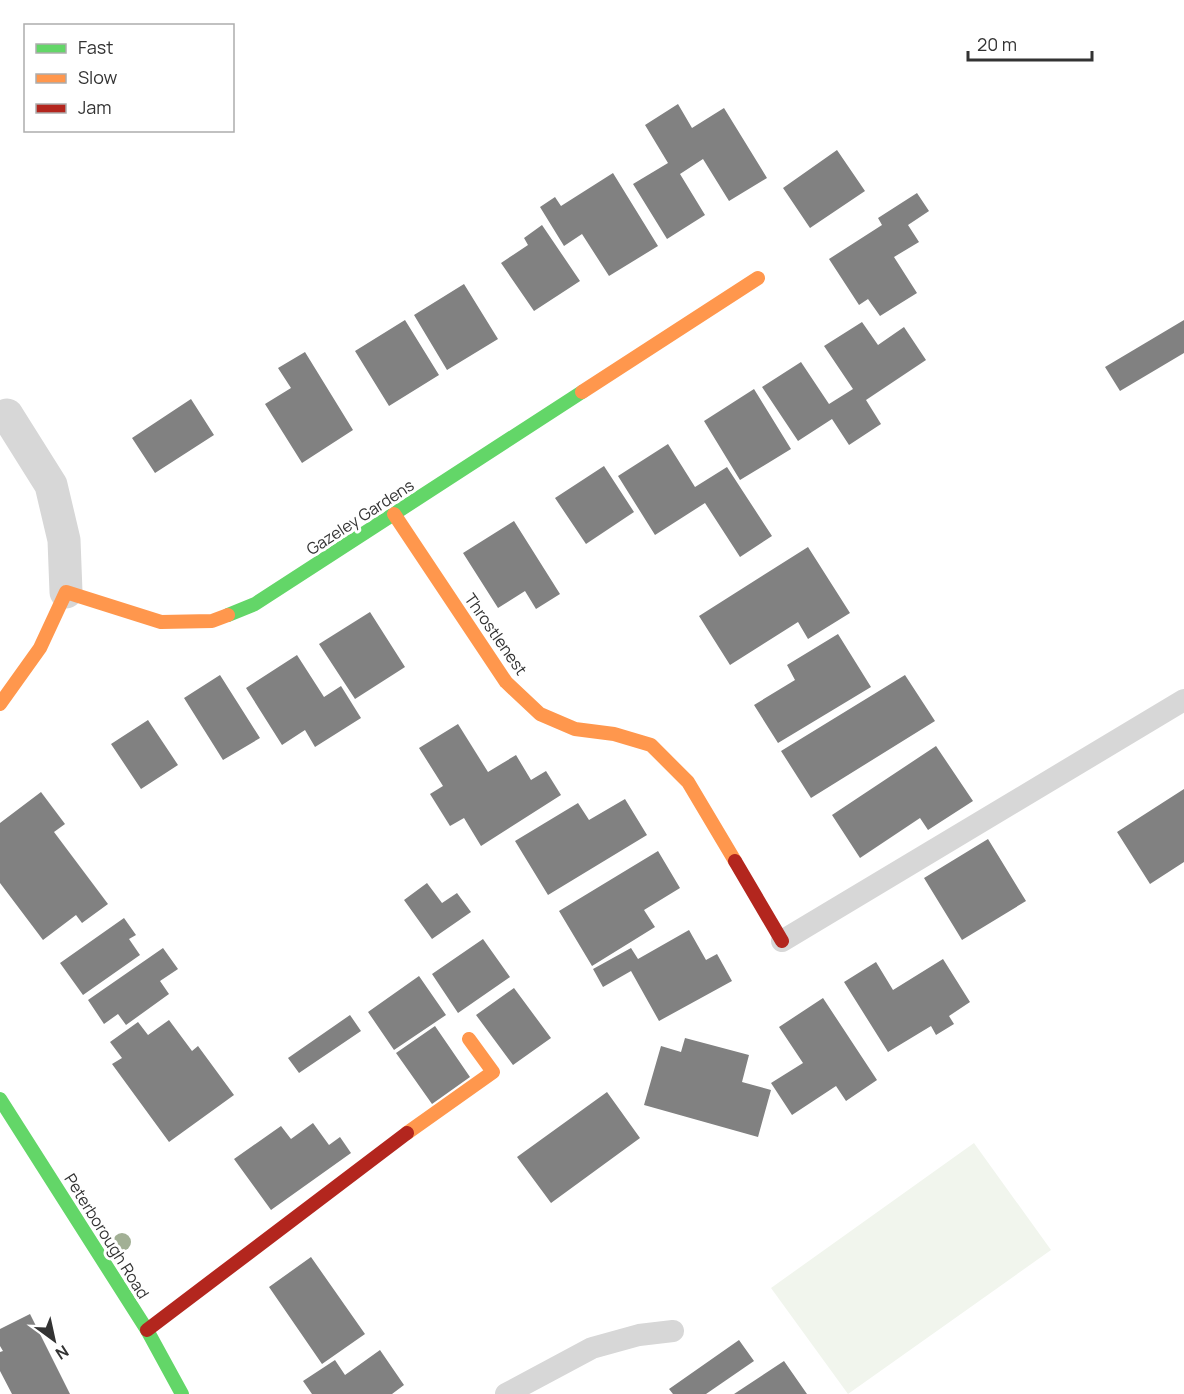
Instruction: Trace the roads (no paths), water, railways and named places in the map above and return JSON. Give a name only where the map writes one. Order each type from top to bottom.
[{"type":"street","name":"Gazeley Gardens","points":[[66,592],[161,622],[212,621],[255,604],[758,278]]},
{"type":"street","points":[[0,704],[40,648],[66,592],[64,540],[51,485],[7,415]]},
{"type":"street","name":"Throstlenest","points":[[394,514],[506,682],[540,714],[575,729],[614,734],[651,745],[688,782],[782,941]]},
{"type":"street","points":[[147,1330],[390,1146],[493,1072],[469,1039]]},
{"type":"street","name":"Peterborough Road","points":[[0,1099],[147,1330],[182,1394]]},
{"type":"lane","points":[[782,941],[1184,700]]},
{"type":"lane","points":[[506,1394],[592,1348],[639,1335],[673,1331]]}]
